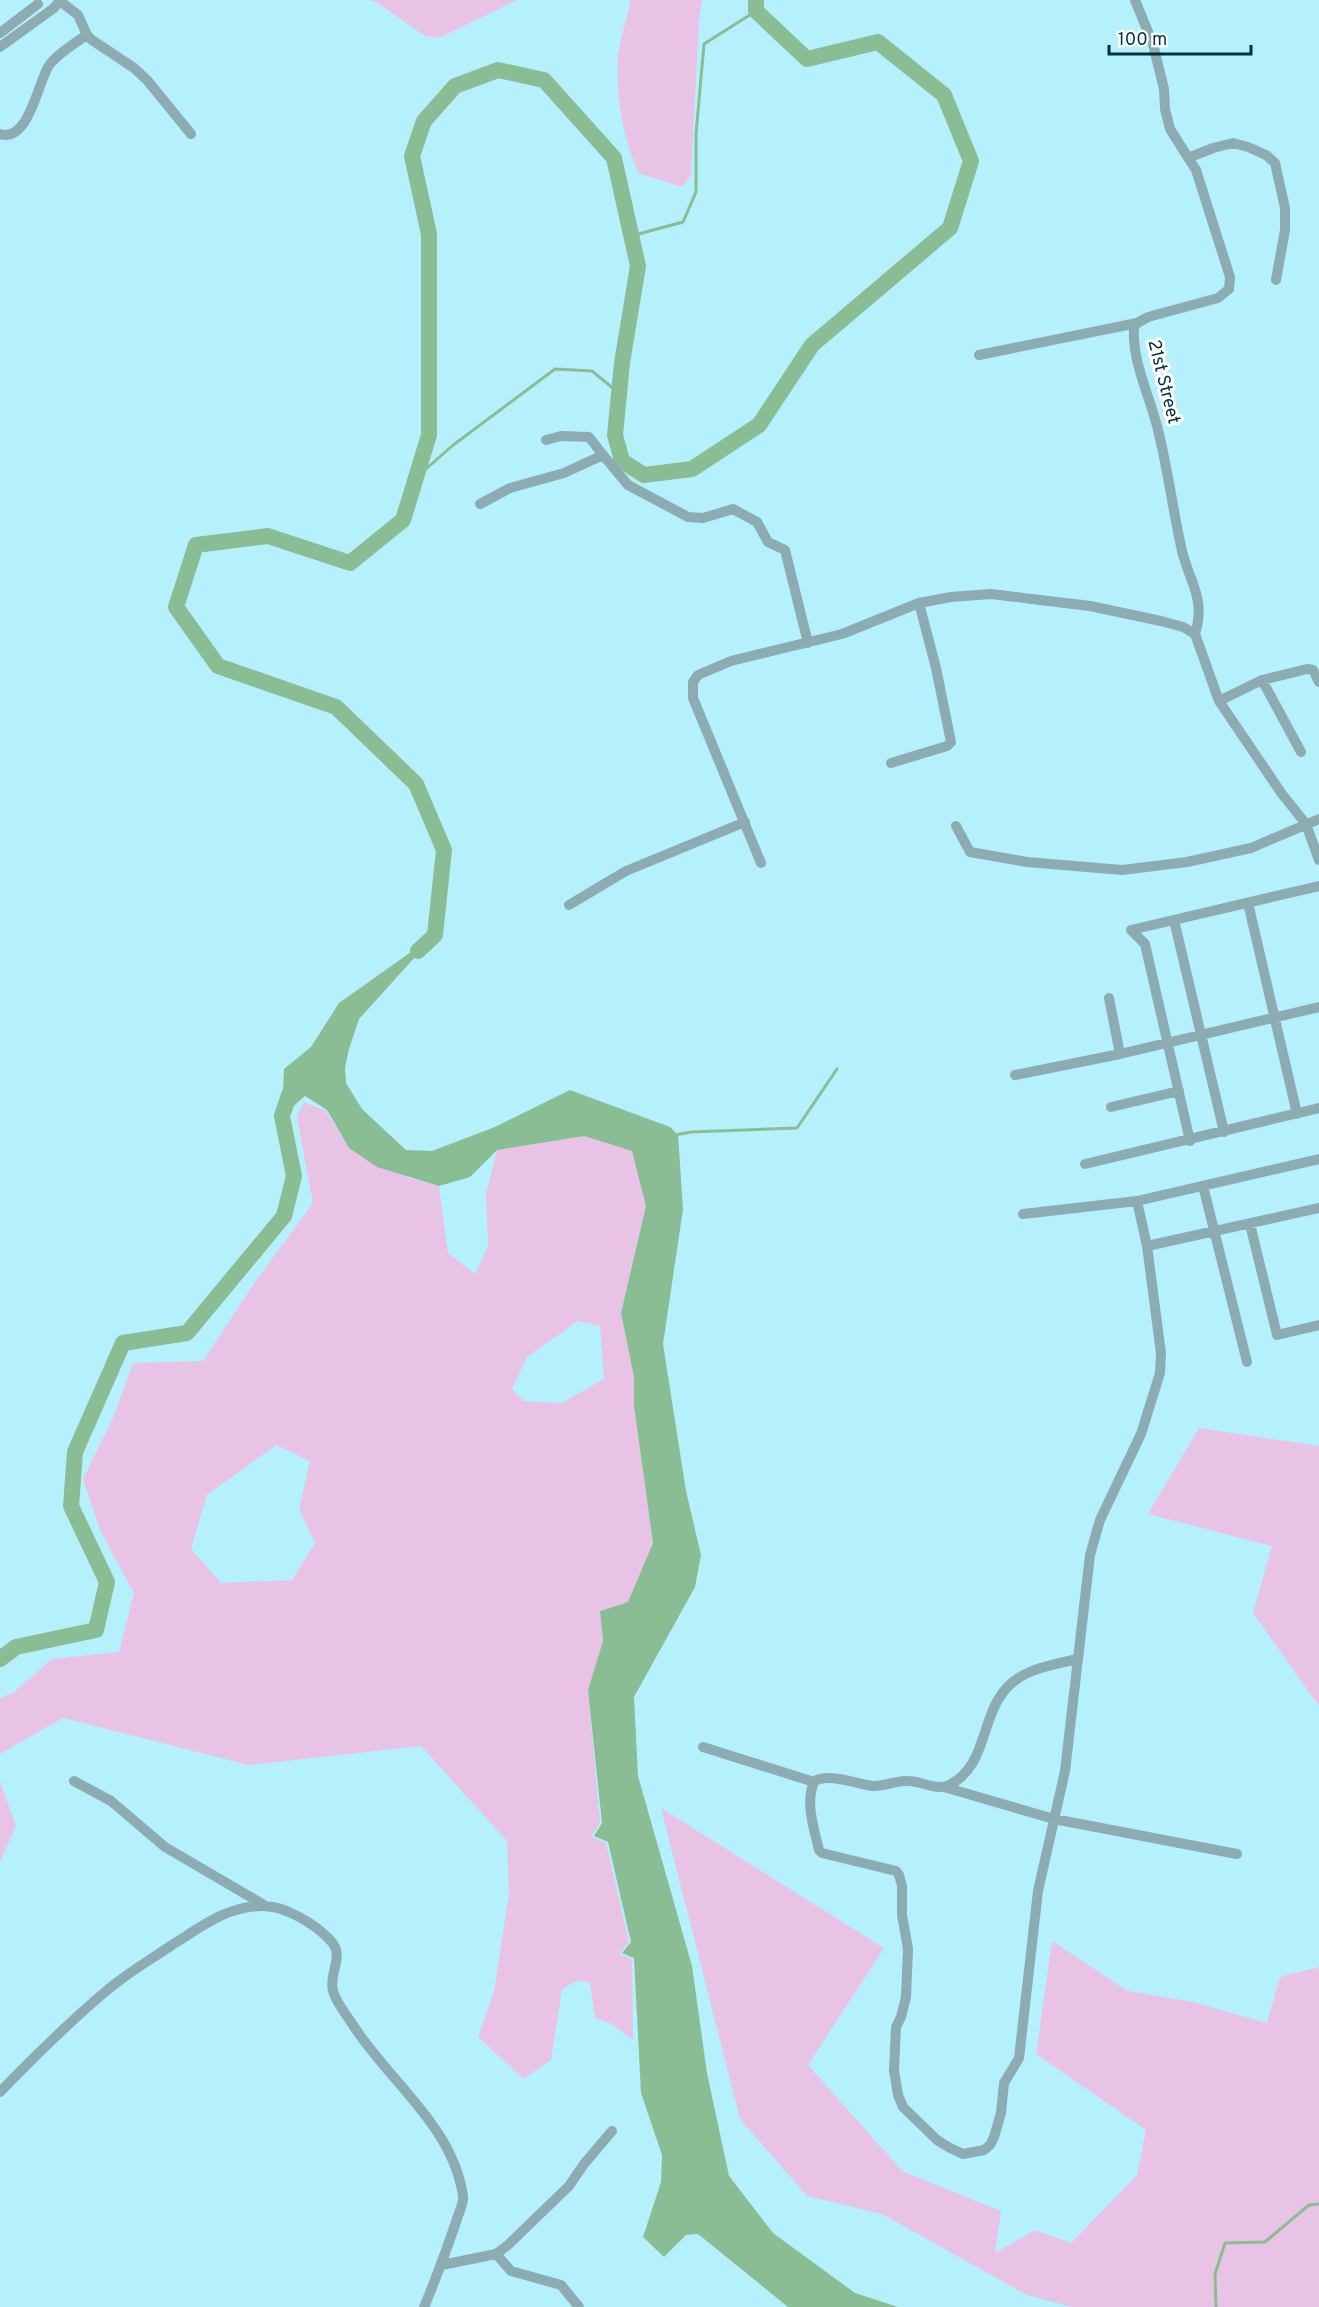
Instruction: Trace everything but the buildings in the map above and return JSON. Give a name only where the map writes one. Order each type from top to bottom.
[{"type":"street","name":"21st Street","points":[[1136,0],[1153,44],[1164,89],[1165,109],[1170,129],[1196,170],[1230,277],[1229,289],[1218,298],[1148,317],[1137,323],[1134,328],[1139,368],[1153,410],[1179,536],[1196,591],[1200,614],[1195,634]]},
{"type":"street","points":[[0,47],[54,8],[60,1],[78,15],[87,35],[102,48],[134,68],[147,80],[191,134]]},
{"type":"street","points":[[0,33],[38,4]]},
{"type":"street","points":[[0,134],[10,134],[21,125],[36,100],[50,64],[87,35]]},
{"type":"street","points":[[1188,158],[1233,143],[1266,155],[1275,163],[1285,208],[1286,230],[1275,280]]},
{"type":"street","points":[[979,356],[1137,323]]},
{"type":"street","points":[[546,440],[561,436],[589,437],[628,485],[688,517],[703,518],[733,509],[757,522],[768,542],[785,550],[808,643]]},
{"type":"street","points":[[480,504],[510,488],[564,473],[603,455]]},
{"type":"street","points":[[761,863],[696,706],[692,689],[693,682],[698,675],[730,661],[842,634],[919,603],[951,597],[991,594],[1090,606],[1184,627],[1195,634],[1220,701],[1282,794],[1306,824],[1319,860]]},
{"type":"street","points":[[891,763],[947,746],[951,742],[936,668],[919,603]]},
{"type":"street","points":[[1220,701],[1262,680],[1307,669],[1314,670],[1319,682]]},
{"type":"street","points":[[1262,680],[1301,752]]},
{"type":"street","points":[[956,826],[970,852],[1027,862],[1122,870],[1186,862],[1251,848],[1319,819]]},
{"type":"street","points":[[569,905],[626,871],[745,822]]},
{"type":"street","points":[[1190,1141],[1145,944],[1131,930],[1319,886]]},
{"type":"street","points":[[1248,903],[1297,1114]]},
{"type":"street","points":[[1174,920],[1224,1131]]},
{"type":"street","points":[[1109,998],[1120,1054]]},
{"type":"street","points":[[1015,1075],[1120,1054],[1319,1007]]},
{"type":"street","points":[[1111,1107],[1179,1091]]},
{"type":"street","points":[[1085,1164],[1190,1141],[1319,1108]]},
{"type":"street","points":[[1023,1214],[1137,1201],[1319,1159]]},
{"type":"street","points":[[1203,1186],[1247,1362]]},
{"type":"street","points":[[1137,1201],[1147,1246],[1161,1353],[1160,1373],[1141,1434],[1100,1520],[1090,1555],[1065,1771],[1054,1819],[1038,1891],[1019,2058],[1004,2083],[1001,2113],[990,2145],[984,2150],[963,2154],[937,2140],[903,2107],[894,2070],[896,2027],[901,2018],[906,1997],[908,1960],[902,1915],[902,1886],[899,1875],[896,1871],[822,1853],[819,1850],[810,1810],[810,1791],[814,1782],[823,1777],[874,1786],[909,1780],[944,1787],[1054,1819],[1237,1854]]},
{"type":"street","points":[[1147,1246],[1319,1208]]},
{"type":"street","points":[[1250,1224],[1277,1335],[1319,1326]]},
{"type":"street","points":[[944,1787],[966,1775],[983,1740],[997,1702],[1012,1682],[1052,1664],[1077,1659]]},
{"type":"street","points":[[704,1747],[814,1782]]},
{"type":"street","points":[[74,1781],[111,1801],[165,1847],[264,1905],[308,1921],[331,1940],[338,1956],[332,1977],[333,1991],[341,2007],[372,2052],[434,2127],[446,2144],[454,2162],[463,2198],[442,2265],[424,2307]]},
{"type":"street","points":[[0,2092],[72,2022],[133,1971],[219,1915],[264,1905]]},
{"type":"street","points":[[442,2265],[495,2254],[569,2186],[612,2131]]},
{"type":"street","points":[[495,2254],[511,2271],[561,2285],[579,2307]]},
{"type":"shaded area","points":[[369,0],[517,0],[439,38],[425,36],[376,2]]},
{"type":"shaded area","points":[[631,0],[702,0],[691,175],[682,187],[638,173],[628,145],[619,103],[618,59]]},
{"type":"shaded area","points":[[435,935],[359,1019],[345,1067],[346,1083],[362,1109],[406,1150],[432,1151],[495,1127],[570,1090],[670,1127],[678,1135],[683,1209],[663,1344],[686,1491],[701,1555],[695,1587],[634,1697],[638,1776],[692,1966],[707,2073],[729,2176],[773,2233],[855,2293],[898,2307],[788,2307],[698,2234],[686,2235],[664,2257],[643,2237],[661,2182],[662,2155],[641,2093],[634,1958],[622,1953],[631,1942],[608,1842],[594,1836],[602,1823],[588,1690],[603,1641],[600,1611],[628,1602],[653,1543],[634,1406],[634,1377],[621,1313],[646,1206],[632,1151],[584,1136],[497,1150],[470,1177],[439,1186],[377,1167],[349,1148],[327,1110],[305,1096],[282,1116],[284,1069],[311,1047],[339,1003]]},
{"type":"shaded area","points":[[304,1102],[326,1111],[349,1148],[409,1178],[439,1186],[448,1253],[475,1274],[488,1246],[486,1194],[497,1150],[584,1136],[632,1150],[646,1206],[621,1313],[634,1377],[634,1406],[653,1543],[628,1602],[600,1611],[603,1641],[588,1691],[600,1823],[591,1837],[606,1843],[629,1942],[619,1954],[632,1959],[633,2040],[608,2022],[595,2018],[590,1982],[576,1981],[562,1989],[551,2060],[524,2079],[478,2037],[494,1991],[509,1894],[507,1841],[421,1746],[249,1765],[63,1718],[0,1754],[0,1698],[13,1693],[52,1659],[119,1652],[134,1593],[100,1530],[83,1479],[113,1418],[133,1363],[203,1361],[255,1282],[313,1203],[297,1117]],"holes":[[[578,1321],[600,1326],[604,1379],[562,1403],[524,1401],[512,1389],[527,1357]],[[276,1445],[310,1461],[299,1509],[315,1543],[292,1580],[221,1583],[191,1549],[207,1495]]]},
{"type":"shaded area","points":[[1199,1428],[1319,1446],[1319,1706],[1253,1613],[1272,1546],[1148,1514]]},
{"type":"shaded area","points":[[0,1781],[16,1826],[0,1862]]},
{"type":"shaded area","points":[[661,1808],[884,1948],[808,2065],[902,2171],[1001,2211],[995,2253],[1035,2230],[1071,2243],[1137,2175],[1146,2130],[1036,2054],[1052,1941],[1128,1991],[1193,2002],[1267,2023],[1280,1977],[1319,1967],[1319,2307],[1072,2307],[1027,2295],[882,2214],[807,2196],[740,2119]]},
{"type":"waterway","points":[[418,951],[435,935],[444,850],[416,784],[336,707],[218,666],[176,607],[196,545],[268,536],[350,563],[403,520],[429,435],[429,234],[412,156],[424,121],[455,86],[498,70],[544,80],[614,158],[638,266],[622,363],[615,435],[622,461],[644,475],[692,469],[759,425],[812,345],[950,228],[971,161],[944,95],[878,42],[807,59],[756,11],[756,0]]},
{"type":"waterway","points":[[631,236],[683,222],[696,192],[696,134],[704,44],[756,11]]},
{"type":"waterway","points":[[418,476],[452,446],[555,369],[592,371],[619,393]]},
{"type":"waterway","points":[[675,1135],[691,1132],[797,1128],[837,1069]]},
{"type":"waterway","points":[[0,1659],[16,1647],[96,1630],[107,1582],[71,1506],[75,1452],[123,1343],[187,1333],[284,1216],[294,1176],[282,1116],[289,1095]]},
{"type":"waterway","points":[[1216,2307],[1215,2274],[1225,2243],[1265,2242],[1309,2205],[1319,2204]]}]
